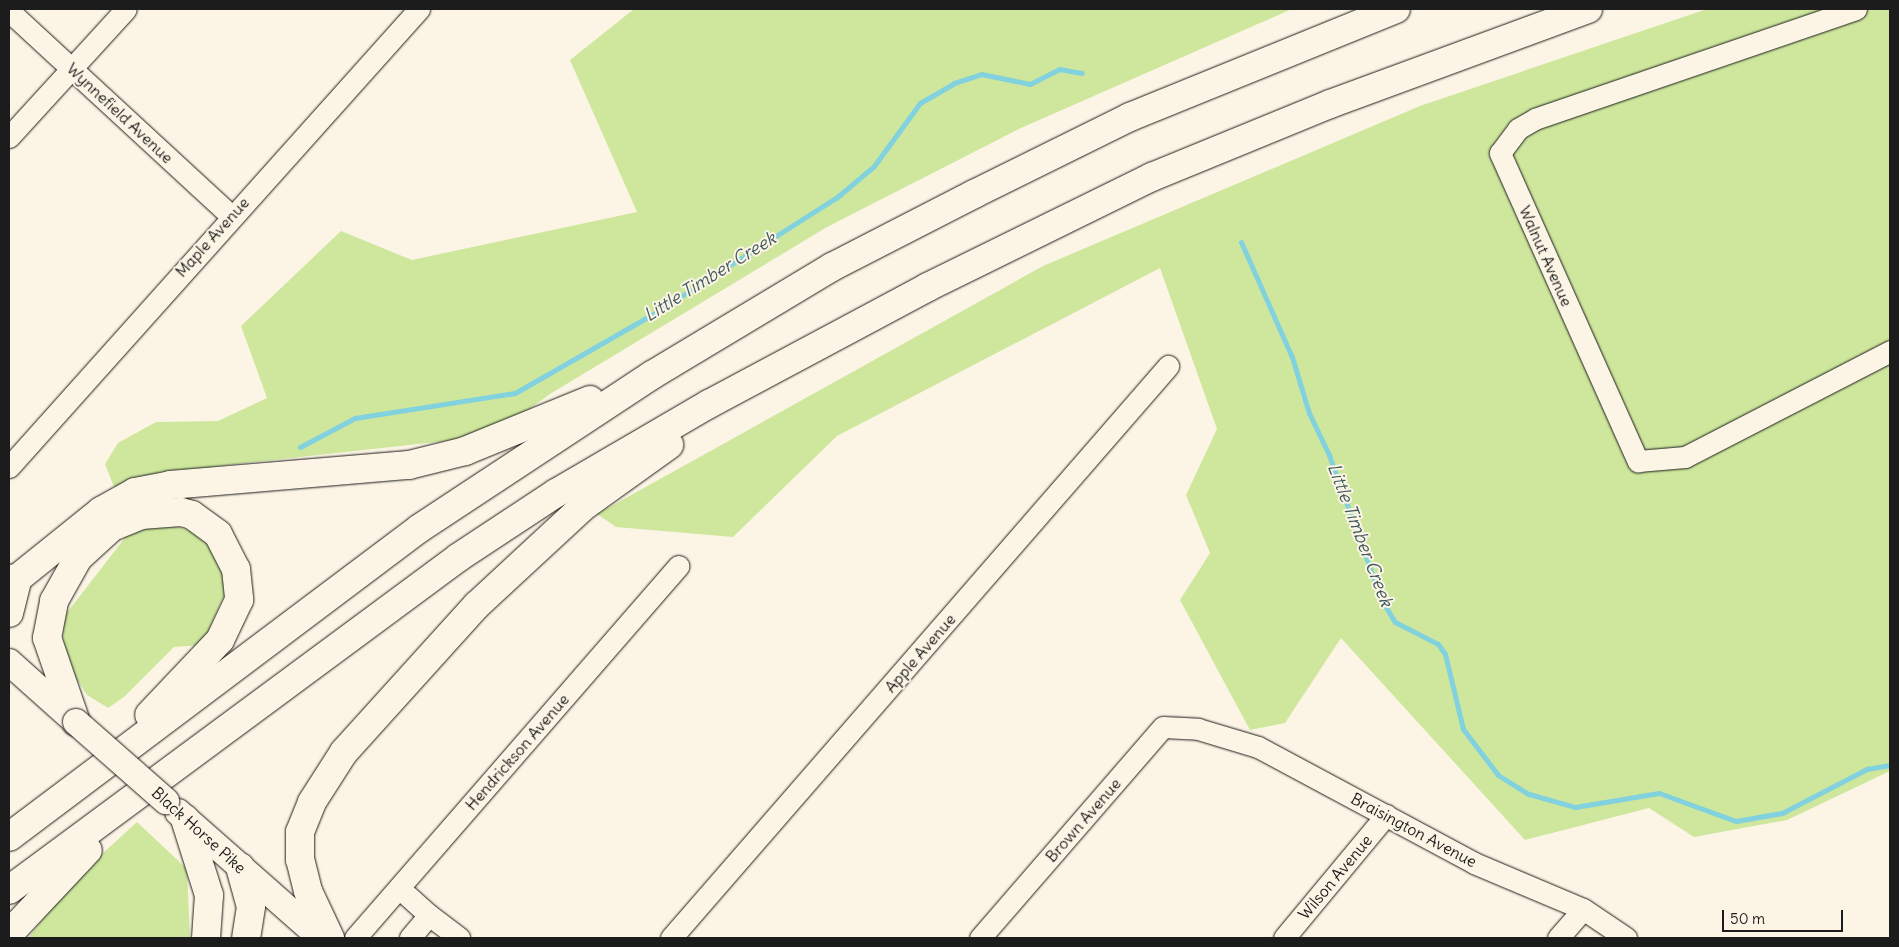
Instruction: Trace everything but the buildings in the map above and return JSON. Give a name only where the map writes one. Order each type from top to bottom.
[{"type":"highway","points":[[9,837],[420,528],[652,375],[832,267],[974,194],[1139,114],[1396,9]]},
{"type":"highway","points":[[9,890],[459,556],[556,493],[709,404],[928,287],[1152,177],[1330,104],[1588,9]]},
{"type":"highway","points":[[9,613],[13,579],[102,511],[135,492],[170,484],[409,465],[465,451],[652,375]]},
{"type":"highway","points":[[330,938],[308,891],[300,860],[300,832],[312,802],[344,752],[477,605],[584,506],[668,446],[709,404]]},
{"type":"highway","points":[[61,798],[156,708],[220,640],[236,613],[236,569],[207,524],[181,512],[141,515],[112,527],[78,558],[54,600],[47,638],[76,722]]},
{"type":"highway","points":[[9,934],[70,865],[238,720]]},
{"type":"highway","points":[[176,810],[209,895],[206,938]]},
{"type":"highway","points":[[240,868],[251,907],[246,938]]},
{"type":"main road","name":"Black Horse Pike","points":[[9,662],[240,868],[322,938]]},
{"type":"street","points":[[9,137],[126,9]]},
{"type":"street","name":"Maple Avenue","points":[[9,467],[231,216],[419,9]]},
{"type":"street","name":"Walnut Avenue","points":[[1856,9],[1535,119],[1518,129],[1500,153],[1638,461],[1685,457],[1890,352]]},
{"type":"street","name":"Wynnefield Avenue","points":[[9,11],[72,66],[231,216]]},
{"type":"street","name":"Apple Avenue","points":[[671,938],[1168,366]]},
{"type":"street","name":"Hendrickson Avenue","points":[[355,938],[678,566]]},
{"type":"street","name":"Brown Avenue","points":[[980,938],[1163,727],[1198,729]]},
{"type":"street","name":"Braisington Avenue","points":[[1198,729],[1258,747],[1474,863],[1583,909],[1626,938]]},
{"type":"street","name":"Wilson Avenue","points":[[1284,938],[1386,815]]},
{"type":"street","points":[[399,888],[429,915],[459,938]]},
{"type":"street","points":[[1558,938],[1583,909]]},
{"type":"street","points":[[410,938],[429,915]]},
{"type":"green space","points":[[634,9],[1292,9],[1021,128],[827,227],[550,394],[492,436],[218,466],[167,524],[209,536],[234,573],[202,645],[174,647],[124,697],[108,708],[87,695],[65,661],[62,619],[131,530],[105,464],[118,443],[156,422],[218,421],[267,398],[241,326],[341,231],[412,260],[637,212],[570,60]]},
{"type":"green space","points":[[1707,9],[1890,9],[1890,771],[1787,820],[1694,837],[1649,808],[1525,840],[1341,638],[1285,723],[1250,730],[1180,600],[1210,553],[1186,495],[1217,429],[1160,268],[837,436],[733,537],[616,527],[597,514],[1043,266],[1420,106]]},
{"type":"green space","points":[[137,822],[187,869],[190,938],[28,938],[69,884]]},
{"type":"waterway","name":"Little Timber Creek","points":[[300,447],[355,418],[515,393],[653,314],[836,198],[874,166],[920,103],[954,83],[981,74],[1030,84],[1059,69],[1082,73]]},
{"type":"waterway","name":"Little Timber Creek","points":[[1241,242],[1292,357],[1309,413],[1329,455],[1381,599],[1395,622],[1438,644],[1445,654],[1463,729],[1498,775],[1529,794],[1575,807],[1659,793],[1736,821],[1782,813],[1867,769],[1890,765]]}]
